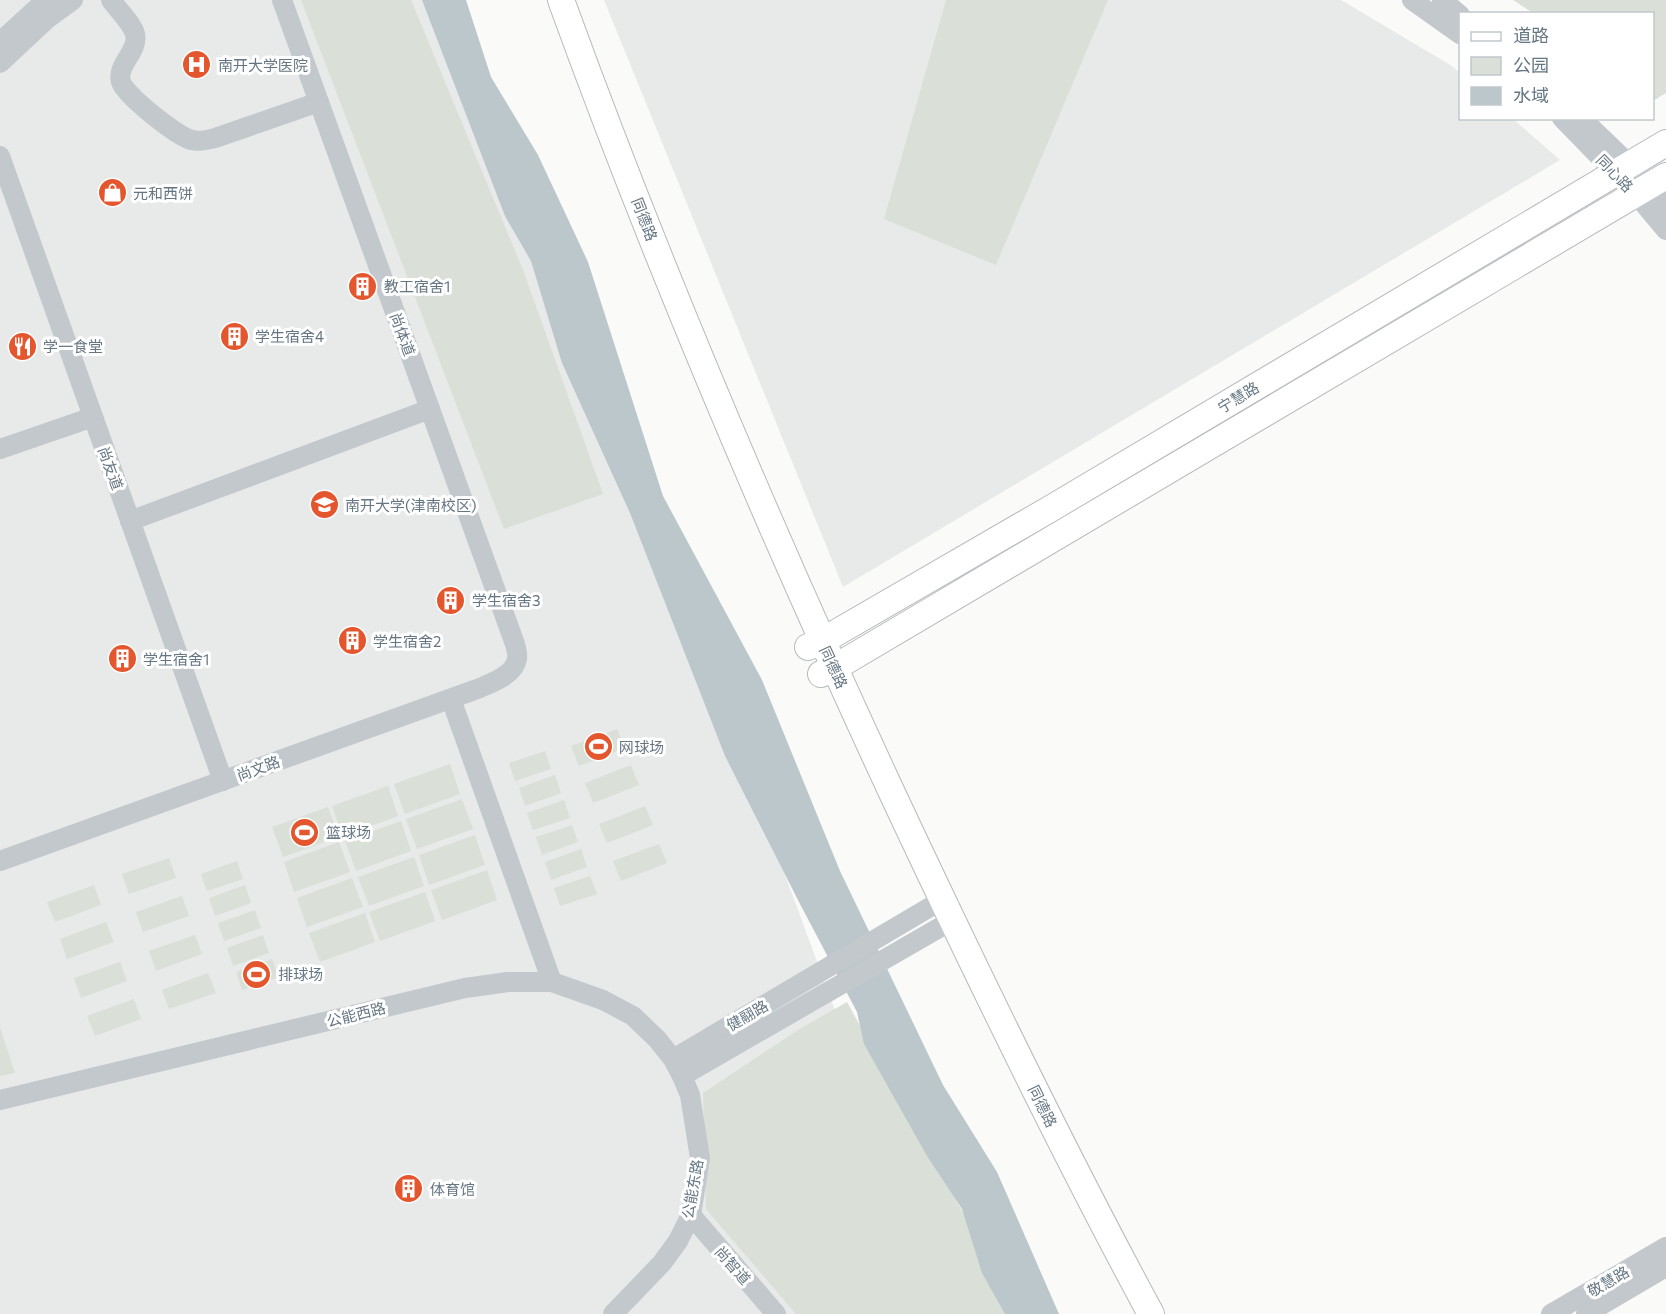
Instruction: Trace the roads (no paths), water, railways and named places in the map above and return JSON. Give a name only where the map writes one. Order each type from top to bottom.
[{"type":"main road","name":"同德路","points":[[544,0],[645,257],[827,671],[940,914],[1009,1076],[1133,1314]]},
{"type":"main road","name":"同德路","points":[[561,0],[595,93],[815,644]]},
{"type":"main road","name":"宁慧路","points":[[815,644],[1050,508],[1666,143]]},
{"type":"main road","name":"宁慧路","points":[[827,671],[1650,185]]},
{"type":"main road","name":"同德路","points":[[940,914],[1151,1314]]},
{"type":"street","points":[[0,42],[46,0]]},
{"type":"street","points":[[0,63],[46,19],[74,0]]},
{"type":"street","points":[[111,0],[135,32],[136,43],[121,70],[121,81],[133,99],[183,137],[201,141],[215,138],[319,102]]},
{"type":"street","name":"尚体道","points":[[282,0],[515,644],[517,658],[512,669]]},
{"type":"street","points":[[1412,0],[1459,33]]},
{"type":"street","points":[[1442,0],[1459,13]]},
{"type":"street","name":"同心路","points":[[1564,120],[1622,169],[1650,185],[1666,205]]},
{"type":"street","name":"同心路","points":[[1583,120],[1622,169]]},
{"type":"street","name":"尚友道","points":[[0,156],[223,781]]},
{"type":"street","name":"同心路","points":[[1650,185],[1666,230]]},
{"type":"street","points":[[130,521],[430,409]]},
{"type":"street","points":[[0,450],[93,417]]},
{"type":"street","name":"尚文路","points":[[0,861],[451,699],[491,683],[512,669]]},
{"type":"street","points":[[451,699],[552,982]]},
{"type":"street","points":[[889,945],[940,914]]},
{"type":"street","name":"健翮路","points":[[677,1068],[822,971],[889,945]]},
{"type":"street","name":"健翮路","points":[[677,1068],[831,990],[889,945]]},
{"type":"street","name":"公能西路","points":[[0,1100],[465,988],[508,982],[552,982],[603,1000],[633,1016],[657,1039],[677,1068]]},
{"type":"street","name":"公能东路","points":[[614,1314],[662,1263],[678,1241],[691,1215],[700,1158],[690,1095],[677,1068]]},
{"type":"street","name":"尚智道","points":[[691,1215],[776,1314]]},
{"type":"street","name":"敬慧路","points":[[1551,1314],[1666,1247]]},
{"type":"street","name":"敬慧路","points":[[1586,1314],[1666,1268]]},
{"type":"water","points":[[422,0],[466,0],[491,77],[538,155],[588,262],[663,496],[762,680],[840,871],[943,1085],[997,1172],[1059,1314],[1005,1314],[982,1273],[962,1209],[927,1156],[864,1044],[857,1012],[725,756],[630,513],[562,363],[531,261],[505,216]]},
{"type":"place","name":"南开大学医院","points":[[197,65]]},
{"type":"place","name":"元和西饼","points":[[112,193]]},
{"type":"place","name":"教工宿舍1","points":[[363,286]]},
{"type":"place","name":"学生宿舍4","points":[[234,336]]},
{"type":"place","name":"学一食堂","points":[[22,346]]},
{"type":"place","name":"南开大学(津南校区)","points":[[324,505]]},
{"type":"place","name":"学生宿舍3","points":[[451,600]]},
{"type":"place","name":"学生宿舍2","points":[[352,641]]},
{"type":"place","name":"学生宿舍1","points":[[122,659]]},
{"type":"place","name":"网球场","points":[[598,747]]},
{"type":"place","name":"篮球场","points":[[305,832]]},
{"type":"place","name":"排球场","points":[[257,974]]},
{"type":"place","name":"体育馆","points":[[409,1189]]}]
